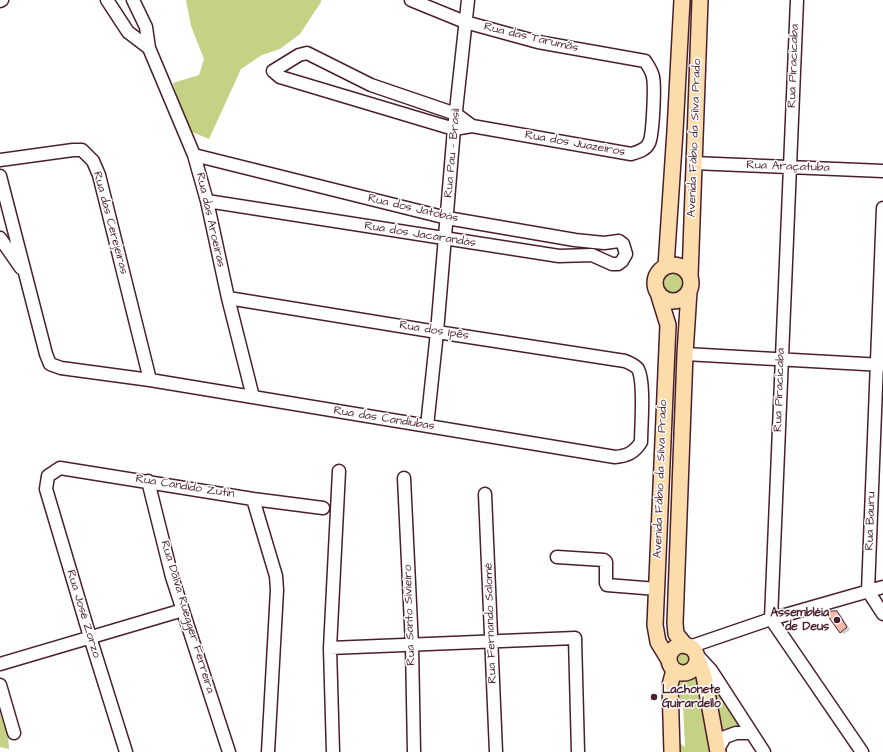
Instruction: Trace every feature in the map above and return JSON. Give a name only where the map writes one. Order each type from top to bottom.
[{"type":"main road","name":"Avenida Fábio da Silva Prado","points":[[666,266],[682,0]]},
{"type":"main road","name":"Avenida Fábio da Silva Prado","points":[[690,276],[700,0]]},
{"type":"main road","points":[[671,264],[681,267],[690,276],[691,284],[689,291],[684,297],[675,301],[664,299],[659,296],[656,291],[654,279],[657,273],[666,266],[671,264]]},
{"type":"main road","name":"Avenida Fábio da Silva Prado","points":[[689,291],[685,354],[675,623],[676,634],[692,651],[704,676],[718,751]]},
{"type":"main road","name":"Avenida Fábio da Silva Prado","points":[[659,296],[668,325],[655,625],[658,642],[672,665]]},
{"type":"main road","points":[[672,665],[678,672],[687,672],[694,666],[692,651],[682,646],[674,649],[672,652],[670,685],[672,752]]},
{"type":"street","name":"Rua das Aroeiras","points":[[107,0],[128,32],[149,48]]},
{"type":"street","name":"Rua das Aroeiras","points":[[133,0],[146,27],[149,48],[194,155],[207,201],[228,298],[253,397]]},
{"type":"street","name":"Rua das Tarumãs","points":[[411,0],[465,22],[538,42],[645,61],[651,69]]},
{"type":"street","name":"Rua Pau - Brasil","points":[[427,426],[446,239],[454,129],[468,0]]},
{"type":"street","name":"Rua Piracicaba","points":[[771,619],[797,0]]},
{"type":"street","name":"Rua dos Juazeiros","points":[[472,126],[456,114],[371,85],[307,53],[299,55],[273,71],[280,77],[454,129],[472,126],[631,154],[644,150],[649,143],[654,80],[651,69]]},
{"type":"street","name":"Rua das Cerejeiras","points":[[0,160],[82,150],[93,161],[99,175],[150,380]]},
{"type":"street","name":"Rua dos Jatobás","points":[[194,155],[447,218],[575,240],[604,243],[619,241],[623,244],[626,254]]},
{"type":"street","name":"Rua Araçatuba","points":[[693,163],[883,171]]},
{"type":"street","points":[[0,176],[26,274]]},
{"type":"street","name":"Rua dos Jacarandás","points":[[207,201],[559,256],[592,255],[612,264],[618,264],[622,261],[626,254]]},
{"type":"street","name":"Rua Bauru","points":[[868,591],[880,365],[883,208]]},
{"type":"street","points":[[0,238],[26,274]]},
{"type":"street","name":"Rua das Candiubas","points":[[26,274],[46,354],[50,364],[61,368],[150,380],[615,457],[629,454],[636,449],[641,442],[642,383],[638,370]]},
{"type":"street","name":"Rua dos Ipês","points":[[228,298],[625,361],[633,364],[638,370]]},
{"type":"street","points":[[685,354],[880,365]]},
{"type":"street","name":"Rua Candido Zutin","points":[[48,476],[60,468],[323,508]]},
{"type":"street","points":[[333,752],[330,648],[338,471]]},
{"type":"street","name":"Rua José Zorzo","points":[[48,476],[46,489],[126,752]]},
{"type":"street","name":"Rua Santo Sivieiro","points":[[404,478],[412,646],[414,752]]},
{"type":"street","name":"Rua Dalva Ruegger Ferreira","points":[[148,481],[182,610],[229,752]]},
{"type":"street","name":"Rua Fernando Salomé","points":[[485,494],[496,752]]},
{"type":"street","points":[[253,498],[276,576],[277,590],[268,752]]},
{"type":"street","points":[[558,557],[604,560],[606,562],[607,585],[657,589]]},
{"type":"street","points":[[764,752],[711,670],[692,651],[771,619],[883,588]]},
{"type":"street","points":[[868,591],[883,614]]},
{"type":"street","points":[[0,664],[182,610]]},
{"type":"street","points":[[771,619],[862,752]]},
{"type":"street","points":[[330,648],[412,646],[575,638],[578,752]]},
{"type":"street","points":[[0,685],[14,733]]},
{"type":"street","points":[[718,751],[725,737],[736,733],[751,733]]},
{"type":"green space","points":[[186,0],[321,0],[300,34],[280,49],[262,55],[241,69],[209,139],[192,132],[187,126],[173,83],[199,75],[204,59],[191,26]]},
{"type":"green space","points":[[672,270],[681,274],[685,283],[681,292],[672,296],[663,292],[659,283],[663,274]]},
{"type":"green space","points":[[683,650],[689,653],[692,659],[689,665],[683,668],[677,665],[674,659],[677,653]]},
{"type":"green space","points":[[693,673],[697,680],[706,710],[712,752],[680,752],[680,743],[685,747],[683,705],[678,699],[677,678]]},
{"type":"green space","points":[[717,691],[741,728],[721,735],[715,692]]},
{"type":"green space","points":[[0,713],[8,736],[9,749],[0,747]]},
{"type":"building","name":"Assembléia de Deus","points":[[837,611],[847,627],[840,633],[825,612]]},
{"type":"place","name":"Assembléia de Deus","points":[[837,620]]},
{"type":"place","name":"Lachonete Guirardello","points":[[654,697]]}]
